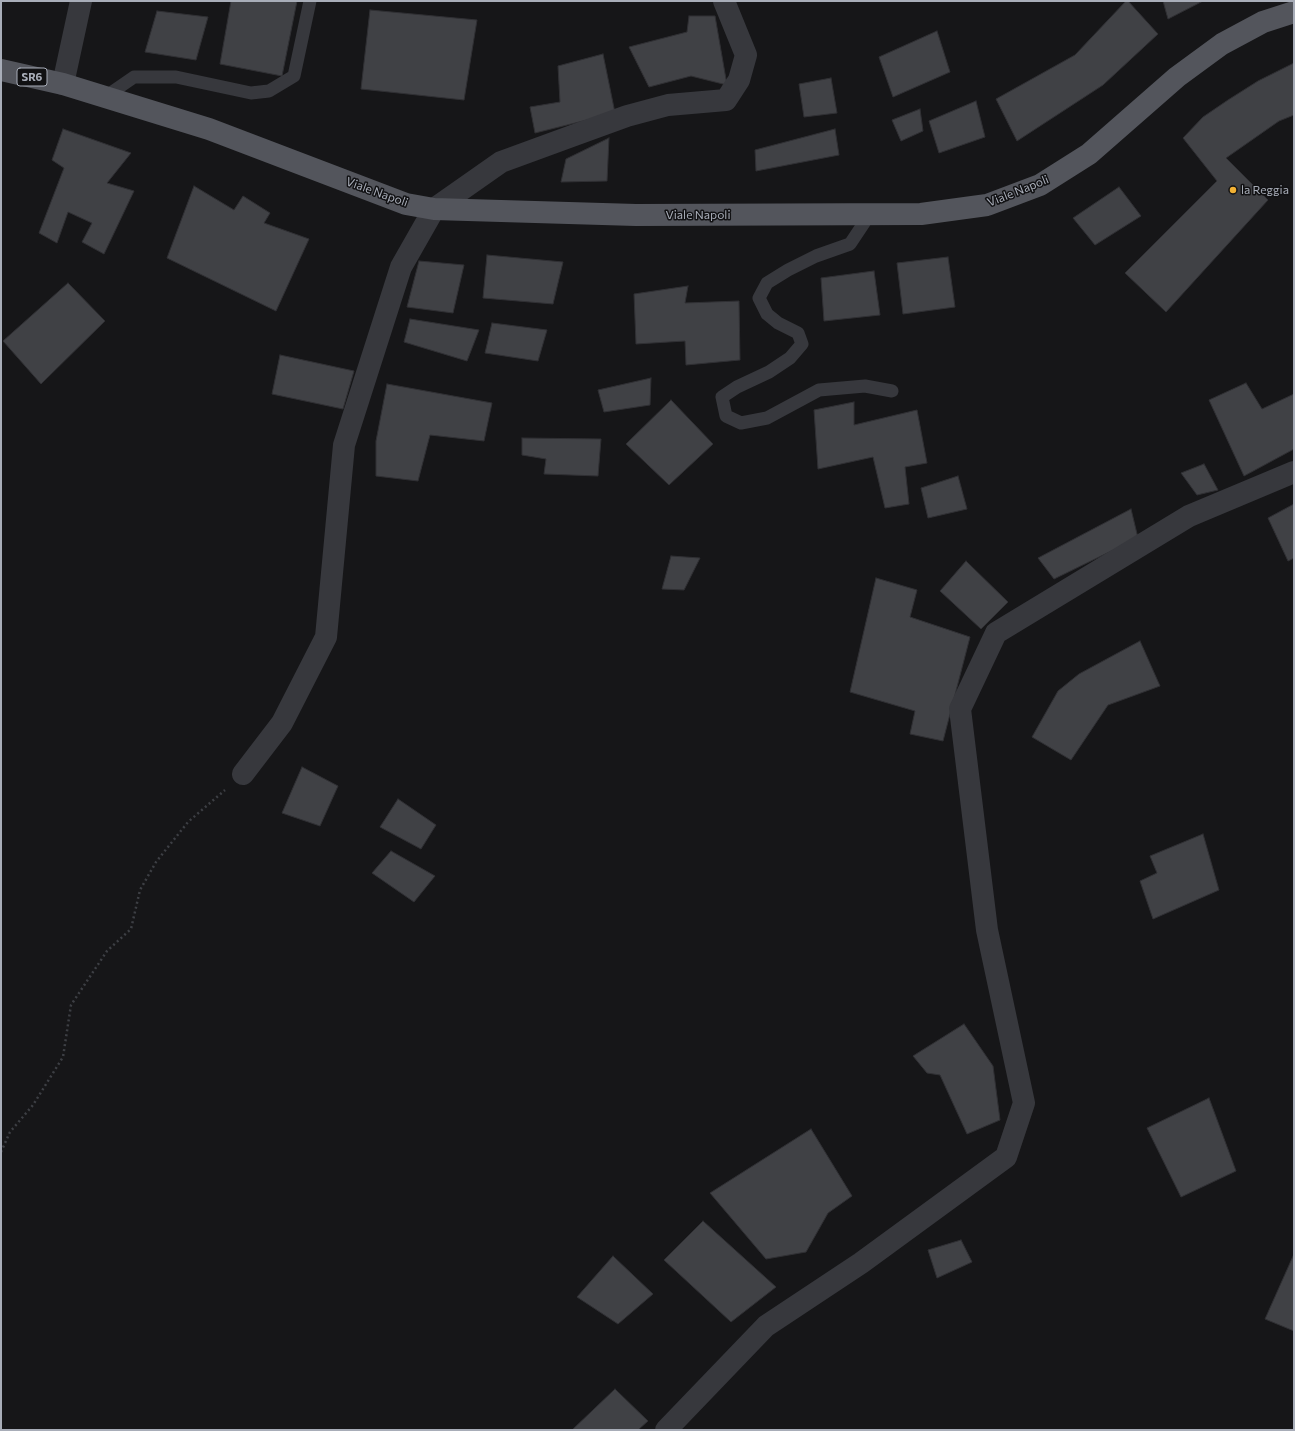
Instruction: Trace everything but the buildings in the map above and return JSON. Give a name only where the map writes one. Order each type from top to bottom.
[{"type":"main road","name":"Viale Napoli","points":[[63,84],[209,128],[406,204],[434,209],[636,215],[921,214],[987,205],[1040,185],[1089,154],[1176,77],[1222,44],[1263,22],[1294,12]]},
{"type":"main road","name":"SR6","points":[[1,70],[63,84]]},
{"type":"street","points":[[63,84],[81,1]]},
{"type":"street","points":[[243,774],[282,723],[326,637],[344,445],[401,267],[434,209],[501,162],[627,116],[668,106],[726,100],[739,80],[746,56],[724,1]]},
{"type":"street","points":[[666,1430],[766,1326],[861,1263],[1006,1157],[1024,1103],[987,930],[960,709],[996,633],[1189,516],[1294,472]]},
{"type":"lane","points":[[105,97],[134,77],[176,77],[251,93],[269,91],[294,76],[310,1]]},
{"type":"lane","points":[[870,214],[850,244],[816,256],[788,270],[767,283],[760,298],[767,314],[778,323],[798,333],[802,344],[790,358],[769,372],[737,387],[722,397],[726,416],[741,423],[768,418],[819,390],[865,386],[892,391]]},
{"type":"path","points":[[1,1152],[10,1132],[33,1105],[63,1057],[71,1005],[107,951],[131,929],[140,890],[156,862],[188,822],[243,774]]},
{"type":"place","name":"la Reggia","points":[[1233,190]]}]
